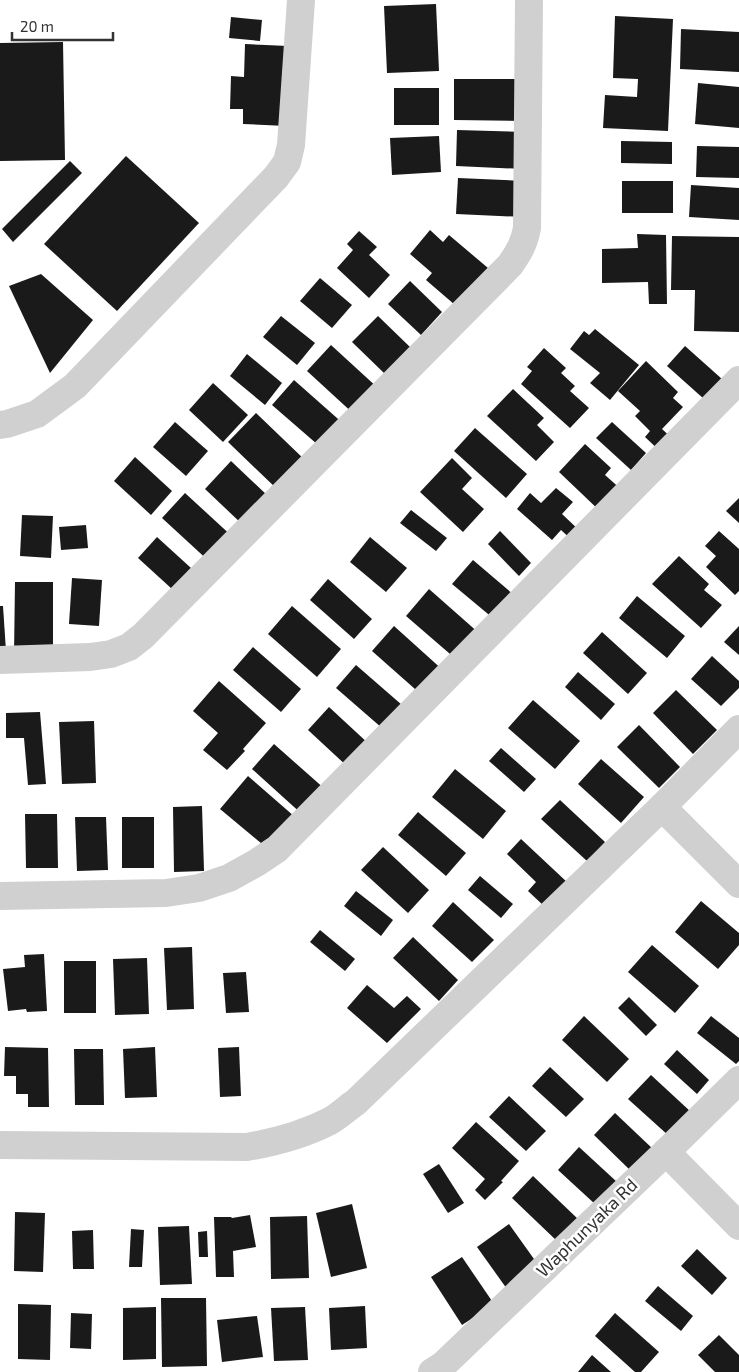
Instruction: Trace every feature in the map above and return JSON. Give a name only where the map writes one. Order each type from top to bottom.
[{"type":"street","points":[[0,425],[37,414],[75,386],[276,177],[287,162],[291,145],[301,0]]},
{"type":"street","points":[[0,660],[90,657],[111,654],[129,647],[143,636],[510,265],[520,252],[527,228],[529,0]]},
{"type":"street","points":[[0,896],[166,894],[199,888],[229,878],[270,854],[739,380]]},
{"type":"street","points":[[0,1145],[247,1147],[270,1143],[303,1133],[331,1120],[356,1102],[662,807],[739,729]]},
{"type":"street","points":[[662,807],[739,884]]},
{"type":"street","name":"Waphunyaka Rd","points":[[432,1372],[443,1365],[739,1080]]},
{"type":"street","points":[[666,1152],[739,1226]]},
{"type":"building","points":[[436,4],[439,71],[387,73],[384,6]]},
{"type":"building","points":[[615,16],[673,19],[668,131],[603,128],[605,95],[637,97],[638,79],[613,78]]},
{"type":"building","points":[[231,17],[262,20],[260,41],[229,38]]},
{"type":"building","points":[[681,29],[739,32],[739,72],[680,69]]},
{"type":"building","points":[[63,42],[65,160],[0,161],[0,43]]},
{"type":"building","points":[[245,44],[288,46],[286,126],[243,124],[243,109],[230,109],[231,76],[244,77]]},
{"type":"building","points":[[454,79],[526,79],[525,121],[454,120]]},
{"type":"building","points":[[698,83],[739,87],[739,128],[695,124]]},
{"type":"building","points":[[394,88],[439,88],[439,125],[394,125]]},
{"type":"building","points":[[457,130],[525,132],[524,169],[456,166]]},
{"type":"building","points":[[439,136],[441,172],[392,175],[390,138]]},
{"type":"building","points":[[621,141],[672,142],[672,164],[621,163]]},
{"type":"building","points":[[697,146],[739,147],[739,178],[696,177]]},
{"type":"building","points":[[126,156],[199,223],[117,311],[44,244]]},
{"type":"building","points":[[70,161],[82,173],[13,242],[2,229]]},
{"type":"building","points":[[458,178],[525,181],[524,217],[456,214]]},
{"type":"building","points":[[622,181],[673,181],[673,213],[622,213]]},
{"type":"building","points":[[691,185],[739,188],[739,220],[689,217]]},
{"type":"building","points":[[430,230],[443,242],[449,235],[488,268],[455,305],[426,280],[432,273],[410,254]]},
{"type":"building","points":[[359,231],[377,247],[369,255],[390,275],[369,298],[337,268],[353,250],[347,244]]},
{"type":"building","points":[[637,234],[666,235],[667,304],[649,304],[648,282],[602,283],[602,249],[638,248]]},
{"type":"building","points":[[672,236],[739,237],[739,332],[694,331],[695,290],[671,290]]},
{"type":"building","points":[[41,274],[93,320],[50,373],[9,286]]},
{"type":"building","points":[[320,278],[352,305],[332,328],[300,301]]},
{"type":"building","points":[[410,281],[442,312],[421,335],[388,304]]},
{"type":"building","points":[[281,316],[315,343],[297,365],[263,337]]},
{"type":"building","points":[[378,316],[410,347],[385,374],[352,342]]},
{"type":"building","points":[[595,329],[639,365],[610,400],[590,383],[600,373],[570,349],[584,331],[589,335]]},
{"type":"building","points":[[331,345],[379,389],[356,416],[307,371]]},
{"type":"building","points":[[685,346],[722,379],[704,399],[667,366]]},
{"type":"building","points":[[544,348],[566,368],[561,373],[575,386],[570,391],[589,408],[570,428],[521,384],[532,371],[527,367]]},
{"type":"building","points":[[247,354],[282,383],[265,405],[230,376]]},
{"type":"building","points":[[646,361],[678,392],[673,398],[683,407],[662,429],[675,441],[663,454],[645,437],[650,431],[635,416],[640,411],[618,391]]},
{"type":"building","points":[[294,380],[346,426],[325,451],[272,405]]},
{"type":"building","points":[[213,383],[248,415],[223,442],[189,410]]},
{"type":"building","points":[[513,389],[544,418],[537,425],[554,442],[536,461],[487,416]]},
{"type":"building","points":[[256,413],[306,461],[278,490],[228,442]]},
{"type":"building","points":[[175,422],[208,451],[186,476],[153,447]]},
{"type":"building","points":[[612,422],[646,453],[631,470],[596,438]]},
{"type":"building","points":[[475,428],[527,474],[506,498],[454,451]]},
{"type":"building","points":[[585,444],[611,468],[605,475],[623,491],[602,513],[559,472]]},
{"type":"building","points":[[135,457],[172,491],[151,515],[114,481]]},
{"type":"building","points":[[452,458],[472,478],[462,489],[484,509],[463,532],[420,492]]},
{"type":"building","points":[[231,461],[269,497],[243,525],[205,489]]},
{"type":"building","points":[[556,488],[573,502],[562,514],[581,532],[573,541],[561,530],[552,540],[517,509],[530,493],[541,503]]},
{"type":"building","points":[[185,493],[235,539],[212,564],[162,518]]},
{"type":"building","points":[[739,498],[739,523],[726,511]]},
{"type":"building","points":[[411,510],[447,538],[436,551],[400,523]]},
{"type":"building","points":[[22,515],[53,516],[51,558],[20,556]]},
{"type":"building","points":[[86,525],[88,548],[61,550],[59,527]]},
{"type":"building","points":[[500,531],[531,563],[519,576],[488,544]]},
{"type":"building","points":[[719,531],[739,549],[739,591],[735,595],[706,567],[716,556],[705,546]]},
{"type":"building","points":[[157,537],[191,568],[172,589],[138,558]]},
{"type":"building","points":[[370,537],[407,568],[386,592],[350,562]]},
{"type":"building","points":[[679,556],[709,584],[704,590],[722,605],[701,628],[652,584]]},
{"type":"building","points":[[473,560],[514,595],[494,619],[452,584]]},
{"type":"building","points":[[72,578],[102,580],[99,626],[69,624]]},
{"type":"building","points":[[328,579],[372,619],[354,639],[310,600]]},
{"type":"building","points":[[15,582],[53,582],[53,655],[14,655]]},
{"type":"building","points":[[429,589],[480,634],[457,660],[406,616]]},
{"type":"building","points":[[637,596],[685,636],[667,658],[619,618]]},
{"type":"building","points":[[0,606],[3,606],[6,651],[0,652]]},
{"type":"building","points":[[292,606],[341,649],[317,677],[268,634]]},
{"type":"building","points":[[394,626],[445,672],[424,697],[372,651]]},
{"type":"building","points":[[739,626],[739,655],[724,642]]},
{"type":"building","points":[[602,632],[647,673],[628,694],[583,653]]},
{"type":"building","points":[[253,647],[301,689],[281,712],[233,670]]},
{"type":"building","points":[[712,656],[739,681],[739,688],[721,706],[691,679]]},
{"type":"building","points":[[356,665],[402,705],[382,728],[336,688]]},
{"type":"building","points":[[578,672],[615,704],[601,720],[565,687]]},
{"type":"building","points":[[219,681],[266,723],[243,749],[245,751],[227,770],[203,750],[218,733],[193,711]]},
{"type":"building","points":[[676,690],[717,730],[693,754],[653,713]]},
{"type":"building","points":[[533,700],[580,741],[555,769],[508,728]]},
{"type":"building","points":[[329,707],[370,745],[349,768],[308,730]]},
{"type":"building","points":[[40,712],[46,784],[28,785],[24,738],[6,738],[6,713]]},
{"type":"building","points":[[94,721],[96,783],[62,784],[59,722]]},
{"type":"building","points":[[639,725],[680,767],[659,788],[617,747]]},
{"type":"building","points":[[274,744],[326,790],[304,816],[252,769]]},
{"type":"building","points":[[501,748],[536,779],[524,792],[489,761]]},
{"type":"building","points":[[601,759],[644,797],[621,823],[578,784]]},
{"type":"building","points":[[455,769],[506,811],[483,839],[432,797]]},
{"type":"building","points":[[248,776],[295,817],[268,849],[220,809]]},
{"type":"building","points":[[560,800],[605,842],[587,861],[541,819]]},
{"type":"building","points":[[202,806],[204,871],[174,872],[173,807]]},
{"type":"building","points":[[418,812],[466,853],[446,876],[398,835]]},
{"type":"building","points":[[25,814],[57,814],[58,868],[26,868]]},
{"type":"building","points":[[75,817],[106,817],[108,870],[77,871]]},
{"type":"building","points":[[122,817],[154,817],[154,868],[122,868]]},
{"type":"building","points":[[521,839],[568,883],[545,907],[528,891],[536,882],[507,854]]},
{"type":"building","points":[[383,847],[429,890],[408,913],[361,870]]},
{"type":"building","points":[[480,876],[513,904],[501,918],[468,890]]},
{"type":"building","points":[[356,891],[393,920],[381,936],[344,906]]},
{"type":"building","points":[[701,901],[739,933],[739,945],[718,969],[675,932]]},
{"type":"building","points":[[453,902],[494,940],[472,962],[432,926]]},
{"type":"building","points":[[320,930],[355,959],[345,971],[310,942]]},
{"type":"building","points":[[413,937],[458,980],[439,1001],[393,958]]},
{"type":"building","points":[[652,945],[699,986],[675,1013],[628,972]]},
{"type":"building","points":[[192,947],[194,1009],[167,1010],[164,948]]},
{"type":"building","points":[[44,954],[47,1011],[27,1012],[26,1009],[8,1011],[3,969],[25,967],[24,955]]},
{"type":"building","points":[[147,958],[149,1014],[115,1015],[113,959]]},
{"type":"building","points":[[64,961],[96,961],[96,1013],[64,1013]]},
{"type":"building","points":[[246,972],[249,1012],[226,1013],[223,973]]},
{"type":"building","points":[[367,985],[394,1008],[407,996],[421,1009],[387,1043],[347,1008]]},
{"type":"building","points":[[629,997],[657,1025],[646,1036],[618,1008]]},
{"type":"building","points":[[584,1016],[629,1059],[607,1082],[562,1040]]},
{"type":"building","points":[[711,1016],[739,1038],[739,1061],[736,1064],[697,1033]]},
{"type":"building","points":[[5,1047],[48,1048],[49,1107],[28,1107],[28,1094],[16,1094],[16,1076],[4,1076]]},
{"type":"building","points":[[155,1047],[157,1097],[125,1098],[123,1049]]},
{"type":"building","points":[[239,1047],[241,1096],[220,1097],[218,1048]]},
{"type":"building","points":[[74,1049],[103,1049],[104,1105],[75,1105]]},
{"type":"building","points":[[677,1050],[709,1080],[697,1094],[664,1064]]},
{"type":"building","points":[[550,1067],[584,1099],[566,1117],[532,1086]]},
{"type":"building","points":[[651,1075],[691,1112],[669,1136],[628,1099]]},
{"type":"building","points":[[509,1096],[546,1131],[526,1151],[489,1117]]},
{"type":"building","points":[[615,1113],[654,1150],[632,1172],[594,1135]]},
{"type":"building","points":[[476,1122],[519,1161],[501,1181],[503,1182],[485,1200],[475,1190],[485,1179],[452,1148]]},
{"type":"building","points":[[579,1147],[617,1182],[596,1205],[558,1170]]},
{"type":"building","points":[[439,1164],[464,1203],[448,1213],[423,1174]]},
{"type":"building","points":[[533,1176],[579,1220],[558,1242],[512,1198]]},
{"type":"building","points":[[352,1204],[367,1268],[331,1277],[316,1213]]},
{"type":"building","points":[[15,1212],[45,1213],[43,1272],[14,1271]]},
{"type":"building","points":[[250,1215],[256,1247],[233,1251],[234,1277],[216,1277],[214,1217],[232,1218]]},
{"type":"building","points":[[307,1216],[309,1278],[271,1279],[270,1217]]},
{"type":"building","points":[[509,1224],[539,1266],[507,1289],[477,1247]]},
{"type":"building","points":[[189,1226],[192,1284],[160,1285],[158,1227]]},
{"type":"building","points":[[131,1229],[144,1230],[142,1267],[129,1267]]},
{"type":"building","points":[[93,1230],[94,1269],[73,1269],[72,1231]]},
{"type":"building","points":[[207,1231],[208,1257],[199,1257],[198,1232]]},
{"type":"building","points":[[697,1249],[727,1278],[712,1295],[681,1266]]},
{"type":"building","points":[[462,1257],[494,1304],[462,1325],[431,1277]]},
{"type":"building","points":[[658,1286],[693,1316],[681,1331],[645,1301]]},
{"type":"building","points":[[161,1298],[206,1298],[207,1366],[162,1367]]},
{"type":"building","points":[[18,1304],[51,1305],[50,1360],[18,1359]]},
{"type":"building","points":[[365,1306],[367,1348],[331,1350],[329,1308]]},
{"type":"building","points":[[156,1307],[156,1359],[123,1360],[123,1308]]},
{"type":"building","points":[[305,1307],[308,1360],[274,1361],[271,1308]]},
{"type":"building","points":[[71,1313],[92,1314],[91,1349],[70,1348]]},
{"type":"building","points":[[615,1313],[659,1352],[641,1372],[635,1372],[595,1336]]},
{"type":"building","points":[[257,1316],[263,1357],[222,1362],[217,1320]]},
{"type":"building","points":[[719,1335],[739,1355],[739,1372],[715,1372],[698,1355]]},
{"type":"building","points":[[592,1355],[611,1372],[578,1372]]}]
